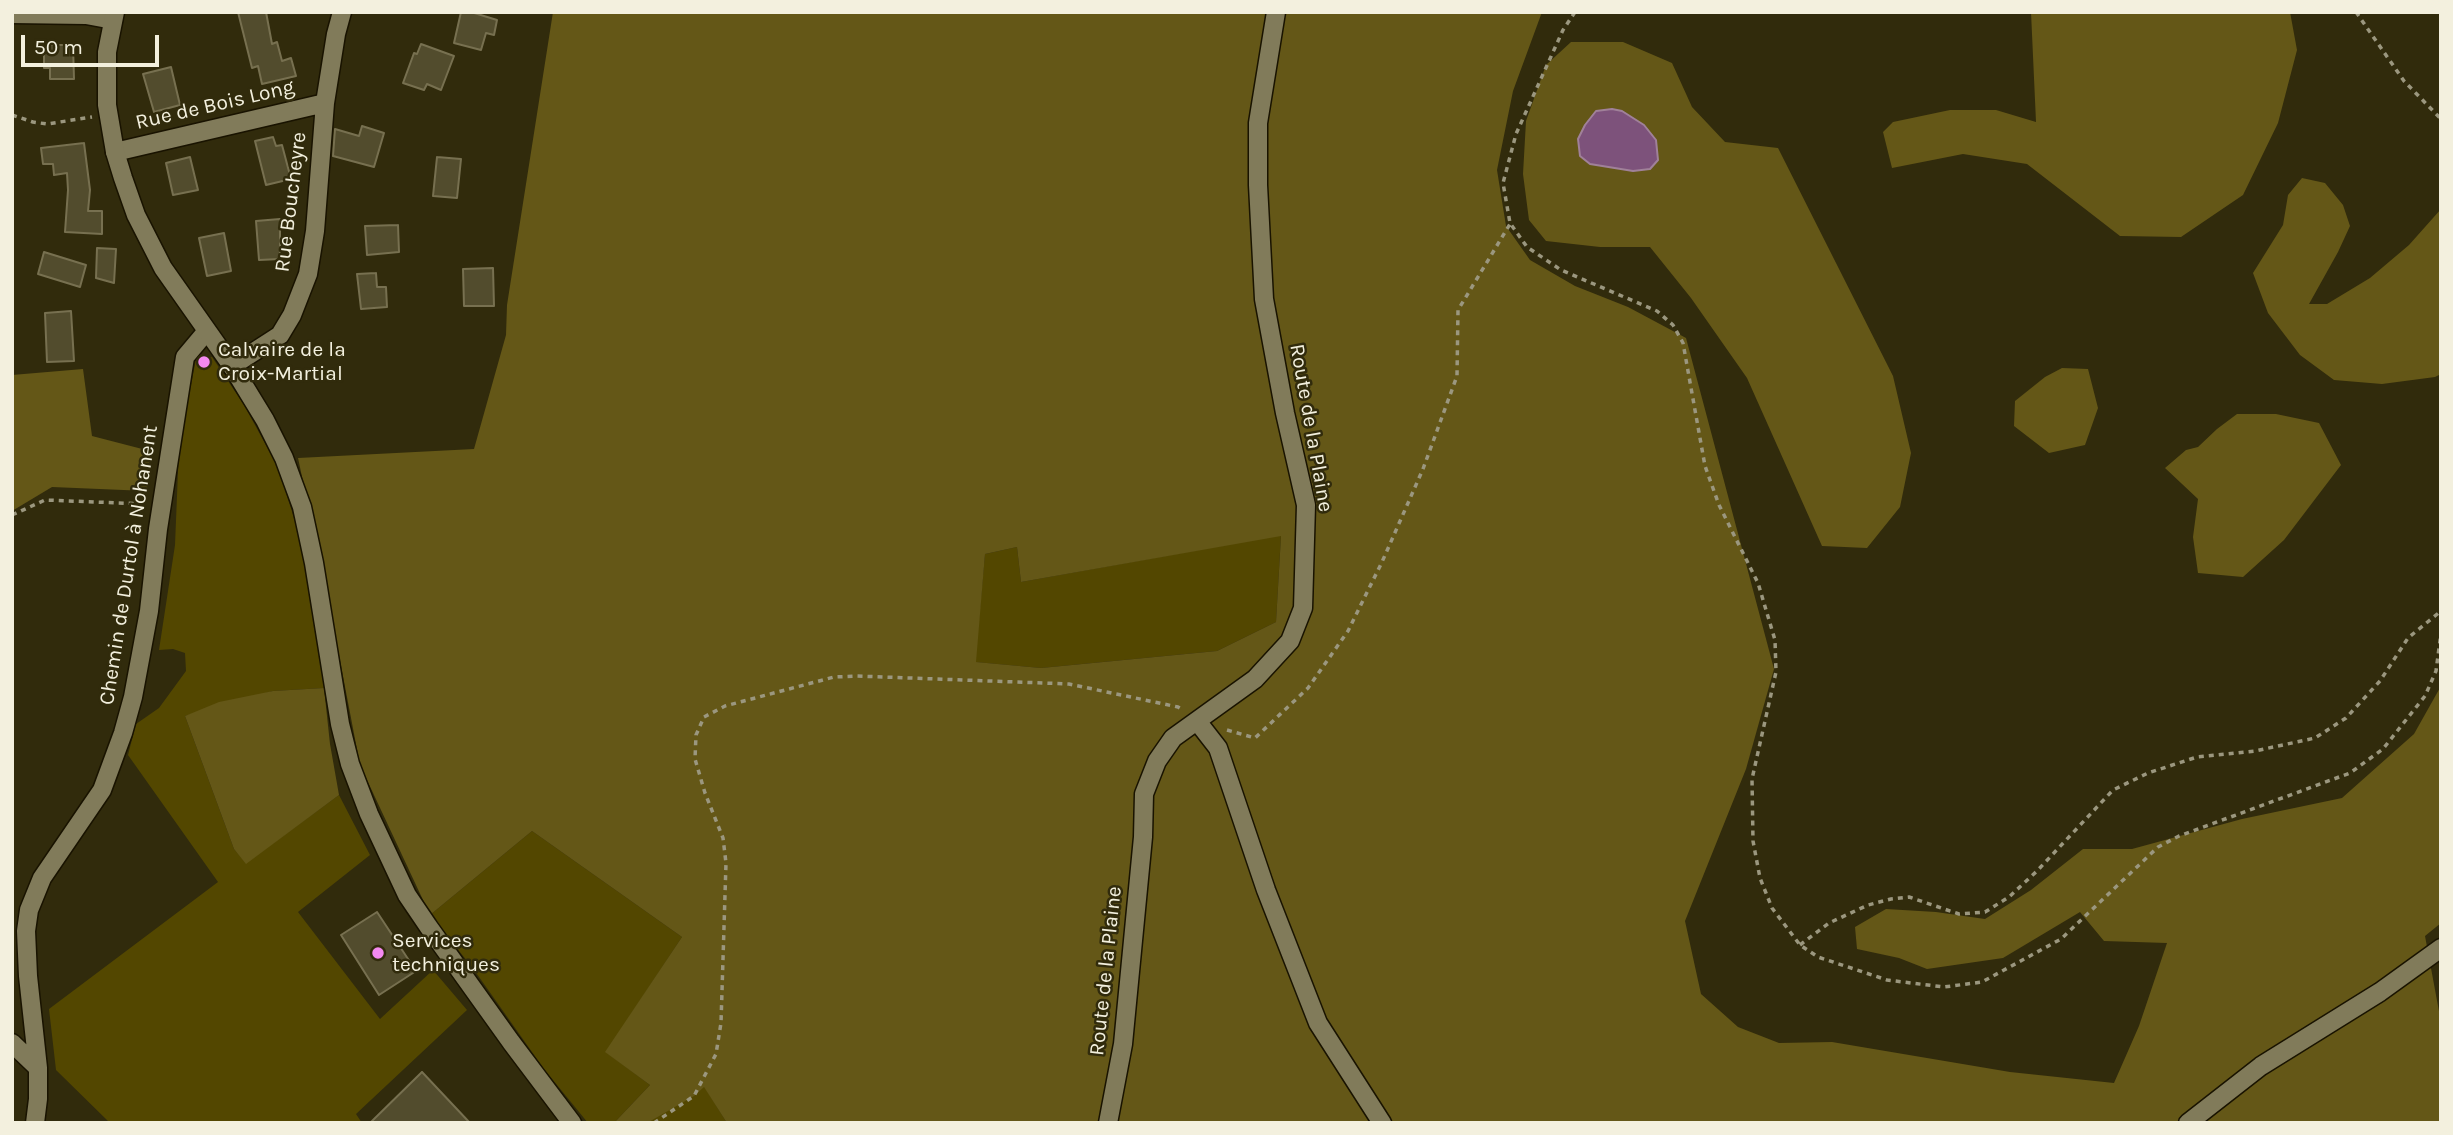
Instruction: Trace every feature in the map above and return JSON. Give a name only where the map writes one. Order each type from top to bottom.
[{"type":"street","name":"Rue Boucheyre","points":[[232,366],[280,335],[292,315],[308,274],[315,231],[325,103],[342,12]]},
{"type":"street","name":"Route de la Plaine","points":[[1108,1123],[1123,1044],[1143,837],[1143,794],[1157,761],[1173,738],[1255,679],[1290,641],[1303,608],[1306,505],[1285,413],[1264,299],[1259,197],[1258,123],[1276,12]]},
{"type":"street","points":[[12,14],[114,16],[107,52],[108,113],[115,152],[131,203],[174,286],[232,366],[284,458],[302,508],[314,563],[338,712],[350,764],[384,850],[407,895],[428,926],[572,1123]]},
{"type":"street","name":"Rue de Bois Long","points":[[115,152],[325,103]]},
{"type":"street","name":"Chemin de Durtol à Nohanent","points":[[35,1123],[38,1068],[28,976],[26,932],[29,910],[42,878],[102,790],[123,733],[133,697],[149,611],[185,357],[206,332]]},
{"type":"street","points":[[1197,720],[1218,748],[1266,890],[1318,1023],[1382,1123]]},
{"type":"street","points":[[2188,1123],[2262,1066],[2380,992],[2441,948]]},
{"type":"street","points":[[12,1043],[38,1068]]},
{"type":"path","points":[[1575,12],[1563,30],[1516,134],[1503,183],[1510,223],[1527,247],[1561,270],[1657,311],[1673,325],[1683,343],[1706,466],[1719,505],[1758,583],[1775,640],[1776,672],[1752,779],[1753,841],[1759,878],[1772,908],[1800,945],[1818,957],[1887,980],[1944,987],[1982,982],[2061,939],[2168,841],[2350,773],[2383,749],[2425,696],[2435,671],[2441,633]]},
{"type":"path","points":[[2357,12],[2404,81],[2441,119]]},
{"type":"path","points":[[12,115],[47,124],[108,113]]},
{"type":"path","points":[[654,1123],[694,1096],[716,1054],[721,1023],[726,863],[723,838],[695,759],[696,735],[704,717],[737,702],[834,677],[1069,684],[1178,707],[1197,720],[1255,738],[1308,688],[1348,631],[1423,470],[1457,376],[1458,310],[1510,223]]},
{"type":"path","points":[[12,515],[45,499],[162,505]]},
{"type":"path","points":[[1800,945],[1829,923],[1868,905],[1891,899],[1909,897],[1959,914],[1985,912],[2009,897],[2037,871],[2113,790],[2148,773],[2197,757],[2255,751],[2315,738],[2336,725],[2346,718],[2380,681],[2408,638],[2441,611]]},
{"type":"shaded area","points":[[553,12],[1542,12],[1513,91],[1497,170],[1506,226],[1530,260],[1575,286],[1628,307],[1686,338],[1774,669],[1746,769],[1685,921],[1701,994],[1738,1027],[1779,1043],[1832,1042],[2010,1072],[2114,1083],[2139,1026],[2167,943],[2104,941],[2080,912],[2003,958],[1927,969],[1899,958],[1857,949],[1855,927],[1886,909],[1985,919],[2031,890],[2083,849],[2132,849],[2242,819],[2342,798],[2414,734],[2441,686],[2441,923],[2425,936],[2441,1022],[2441,1123],[727,1123],[704,1087],[694,1096],[647,1123],[614,1123],[650,1085],[605,1052],[682,937],[532,831],[430,915],[360,765],[298,458],[474,449],[506,335],[507,305]],"holes":[[[1281,536],[1276,622],[1217,651],[1041,668],[976,662],[985,554],[1017,547],[1021,582]]]},
{"type":"shaded area","points":[[2031,12],[2290,12],[2297,50],[2278,123],[2243,195],[2181,237],[2120,236],[2027,164],[1963,154],[1892,168],[1883,132],[1893,122],[1950,110],[1996,110],[2036,122]]},
{"type":"shaded area","points":[[1571,42],[1623,42],[1672,63],[1692,107],[1725,142],[1778,148],[1893,376],[1911,453],[1900,507],[1867,548],[1822,546],[1747,378],[1691,298],[1650,247],[1600,247],[1546,241],[1529,220],[1523,174],[1526,121],[1546,65]]},
{"type":"shaded area","points":[[1596,111],[1622,111],[1644,125],[1656,140],[1658,160],[1650,169],[1633,171],[1590,164],[1580,156],[1578,139],[1585,125]]},
{"type":"shaded area","points":[[2302,178],[2325,183],[2343,205],[2350,226],[2309,304],[2327,304],[2370,278],[2409,245],[2441,209],[2441,374],[2382,384],[2334,380],[2300,355],[2268,313],[2253,273],[2283,225],[2288,195]]},
{"type":"shaded area","points":[[212,357],[244,405],[278,467],[299,534],[324,688],[273,691],[185,716],[234,849],[246,863],[339,795],[370,855],[298,912],[380,1019],[433,970],[467,1010],[356,1114],[362,1123],[110,1123],[56,1070],[49,1009],[218,882],[128,755],[136,724],[159,708],[186,671],[185,653],[173,649],[159,650],[175,545],[179,447],[196,359]]},
{"type":"shaded area","points":[[2062,368],[2088,369],[2098,408],[2085,445],[2049,453],[2014,426],[2015,401],[2045,377]]},
{"type":"shaded area","points":[[83,369],[92,436],[150,451],[147,491],[52,487],[12,511],[12,375]]},
{"type":"shaded area","points":[[2237,414],[2276,414],[2319,423],[2341,465],[2284,540],[2243,577],[2198,573],[2193,537],[2198,499],[2165,468],[2186,450],[2198,447]]},
{"type":"shaded area","points":[[1281,535],[1276,622],[1217,651],[1041,668],[975,662],[985,554],[1017,547],[1021,582]]},
{"type":"shaded area","points":[[324,688],[339,795],[246,864],[234,849],[185,716],[219,702],[273,691]]},
{"type":"shaded area","points":[[532,831],[682,937],[606,1052],[650,1085],[614,1123],[588,1123],[544,1069],[472,967],[430,915]]},
{"type":"shaded area","points":[[704,1086],[727,1123],[645,1123]]},
{"type":"building","points":[[238,12],[266,12],[272,44],[277,42],[282,61],[291,58],[296,76],[262,84],[258,66],[252,68]]},
{"type":"building","points":[[461,12],[471,12],[497,20],[494,35],[486,33],[481,50],[454,43]]},
{"type":"building","points":[[421,44],[454,56],[441,90],[427,84],[424,90],[403,83],[414,53],[417,54]]},
{"type":"building","points":[[44,45],[73,45],[74,79],[50,79],[50,68],[44,68]]},
{"type":"building","points":[[171,67],[180,105],[154,112],[143,74]]},
{"type":"building","points":[[362,126],[384,133],[374,167],[333,156],[335,129],[359,136]]},
{"type":"building","points":[[273,137],[276,146],[282,145],[291,179],[266,185],[255,141]]},
{"type":"building","points":[[84,143],[90,190],[88,211],[102,211],[102,234],[65,232],[67,173],[54,175],[53,164],[43,164],[41,148]]},
{"type":"building","points":[[190,157],[198,190],[173,195],[166,163]]},
{"type":"building","points":[[437,157],[461,159],[457,198],[433,196]]},
{"type":"building","points":[[280,219],[280,259],[259,260],[256,221]]},
{"type":"building","points":[[398,225],[399,252],[367,255],[365,226]]},
{"type":"building","points":[[224,233],[231,271],[207,276],[199,238]]},
{"type":"building","points":[[97,248],[116,249],[114,283],[96,278]]},
{"type":"building","points":[[44,252],[86,265],[80,287],[38,274]]},
{"type":"building","points":[[493,268],[494,306],[464,306],[463,269]]},
{"type":"building","points":[[376,273],[377,287],[386,287],[387,307],[361,309],[357,274]]},
{"type":"building","points":[[71,311],[74,361],[47,362],[45,313]]},
{"type":"building","name":"Services techniques","points":[[377,912],[416,971],[379,995],[341,935]]},
{"type":"building","points":[[422,1072],[470,1123],[370,1123]]},
{"type":"place","name":"Calvaire de la Croix-Martial","points":[[204,362]]},
{"type":"place","name":"Services techniques","points":[[378,953]]}]
